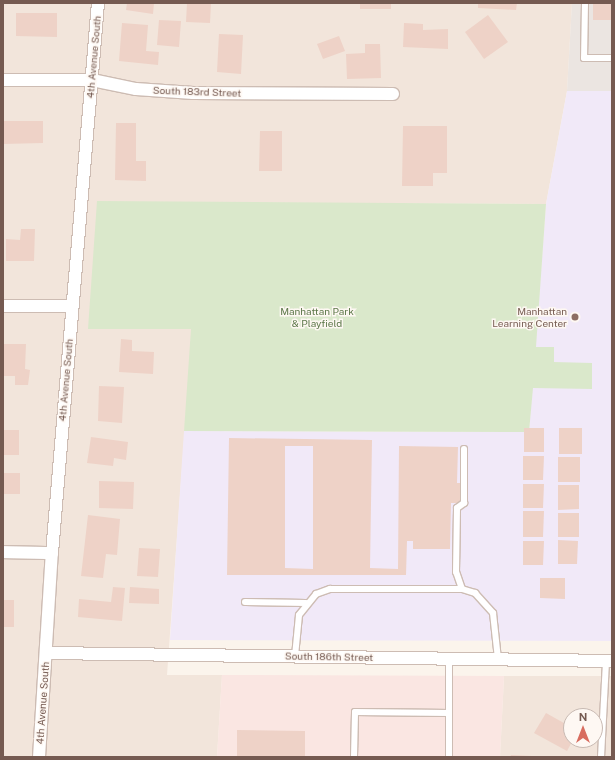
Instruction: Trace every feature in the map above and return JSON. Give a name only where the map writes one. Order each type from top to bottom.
[{"type":"street","name":"4th Avenue South","points":[[39,757],[47,653],[52,553],[98,3]]},
{"type":"street","name":"South 183rd Street","points":[[3,80],[92,80],[136,90],[193,93],[393,94]]},
{"type":"street","points":[[3,306],[72,306]]},
{"type":"street","points":[[3,552],[52,553]]},
{"type":"street","name":"South 186th Street","points":[[47,653],[609,661]]},
{"type":"lane","points":[[585,3],[584,58],[612,58]]},
{"type":"lane","points":[[462,589],[456,572],[457,508],[464,503],[464,449]]},
{"type":"lane","points":[[245,602],[306,603],[330,589],[462,589],[475,593],[493,614],[498,659]]},
{"type":"lane","points":[[295,656],[296,629],[306,603]]},
{"type":"lane","points":[[449,658],[449,757]]},
{"type":"lane","points":[[601,757],[609,661]]},
{"type":"lane","points":[[354,757],[355,712],[449,713]]},
{"type":"shaded area","points":[[3,3],[572,3],[567,91],[546,204],[97,202],[192,329],[167,675],[222,675],[217,757],[3,757]]},
{"type":"shaded area","points":[[572,3],[612,3],[612,91],[567,91]]},
{"type":"shaded area","name":"Manhattan Learning Center","points":[[567,91],[612,91],[612,641],[170,640],[184,431],[529,432],[546,204]]},
{"type":"shaded area","points":[[222,675],[504,676],[500,757],[217,757]]},
{"type":"shaded area","points":[[504,676],[612,676],[612,757],[500,757]]},
{"type":"green space","name":"Manhattan Park & Playfield","points":[[97,201],[546,204],[536,347],[554,347],[554,362],[592,363],[592,389],[533,388],[529,432],[184,431],[191,329],[88,329]]},
{"type":"building","points":[[127,3],[154,3],[153,14],[126,10]]},
{"type":"building","points":[[187,3],[211,3],[210,23],[186,22]]},
{"type":"building","points":[[360,3],[391,3],[391,9],[360,9]]},
{"type":"building","points":[[478,3],[517,3],[516,10],[478,8]]},
{"type":"building","points":[[593,3],[612,3],[612,20],[593,20]]},
{"type":"building","points":[[16,13],[57,13],[57,37],[16,36]]},
{"type":"building","points":[[488,15],[508,42],[484,59],[465,32]]},
{"type":"building","points":[[159,20],[181,21],[179,47],[157,45]]},
{"type":"building","points":[[122,23],[148,25],[146,51],[159,52],[158,65],[119,61]]},
{"type":"building","points":[[404,23],[423,24],[423,30],[448,29],[448,49],[403,47]]},
{"type":"building","points":[[219,34],[243,35],[241,74],[217,72]]},
{"type":"building","points":[[339,36],[345,51],[323,59],[317,44]]},
{"type":"building","points":[[365,44],[380,44],[381,78],[347,79],[346,54],[365,53]]},
{"type":"building","points":[[3,121],[43,121],[43,143],[3,144]]},
{"type":"building","points":[[116,123],[136,123],[136,161],[146,161],[146,181],[115,180]]},
{"type":"building","points":[[403,126],[447,126],[447,173],[433,173],[433,186],[402,186]]},
{"type":"building","points":[[260,131],[282,131],[282,171],[259,171]]},
{"type":"building","points":[[21,229],[35,229],[34,261],[6,261],[6,239],[20,240]]},
{"type":"building","points":[[121,339],[132,340],[132,351],[154,352],[153,374],[119,372]]},
{"type":"building","points":[[4,344],[26,344],[25,369],[30,370],[28,385],[15,385],[15,376],[3,376]]},
{"type":"building","points":[[99,386],[124,387],[122,423],[98,421]]},
{"type":"building","points":[[524,428],[544,428],[544,452],[524,452]]},
{"type":"building","points":[[559,428],[582,428],[582,454],[559,454]]},
{"type":"building","points":[[3,430],[19,430],[19,455],[3,455]]},
{"type":"building","points":[[91,437],[128,442],[126,460],[114,458],[113,466],[87,463]]},
{"type":"building","points":[[229,438],[372,440],[370,568],[398,569],[399,446],[458,447],[457,483],[463,483],[463,503],[451,503],[450,549],[413,549],[413,541],[407,541],[406,575],[227,575]],"holes":[[[285,446],[313,446],[313,569],[285,568]]]},
{"type":"building","points":[[523,456],[544,456],[543,480],[523,480]]},
{"type":"building","points":[[558,457],[580,457],[580,482],[558,482]]},
{"type":"building","points":[[3,473],[20,473],[20,494],[3,494]]},
{"type":"building","points":[[99,481],[134,482],[133,509],[99,508]]},
{"type":"building","points":[[523,484],[544,484],[543,508],[523,508]]},
{"type":"building","points":[[558,485],[579,485],[579,509],[558,510]]},
{"type":"building","points":[[523,511],[544,511],[543,537],[523,537]]},
{"type":"building","points":[[558,513],[579,513],[579,537],[558,537]]},
{"type":"building","points":[[88,515],[120,519],[117,555],[106,554],[103,578],[81,576]]},
{"type":"building","points":[[558,540],[578,541],[577,564],[558,564]]},
{"type":"building","points":[[523,541],[544,541],[543,565],[523,565]]},
{"type":"building","points":[[139,548],[160,549],[158,577],[137,576]]},
{"type":"building","points":[[540,578],[565,578],[565,599],[540,598]]},
{"type":"building","points":[[113,587],[125,588],[122,621],[78,617],[79,599],[111,602]]},
{"type":"building","points":[[130,587],[159,589],[159,604],[129,603]]},
{"type":"building","points":[[3,600],[14,600],[14,627],[3,627]]},
{"type":"building","points":[[546,713],[563,723],[563,748],[569,748],[567,751],[534,733]]},
{"type":"building","points":[[237,730],[305,731],[305,757],[237,757]]},
{"type":"building","points":[[511,755],[532,756],[532,757],[510,757]]},
{"type":"place","name":"Manhattan Learning Center","points":[[575,317]]}]
